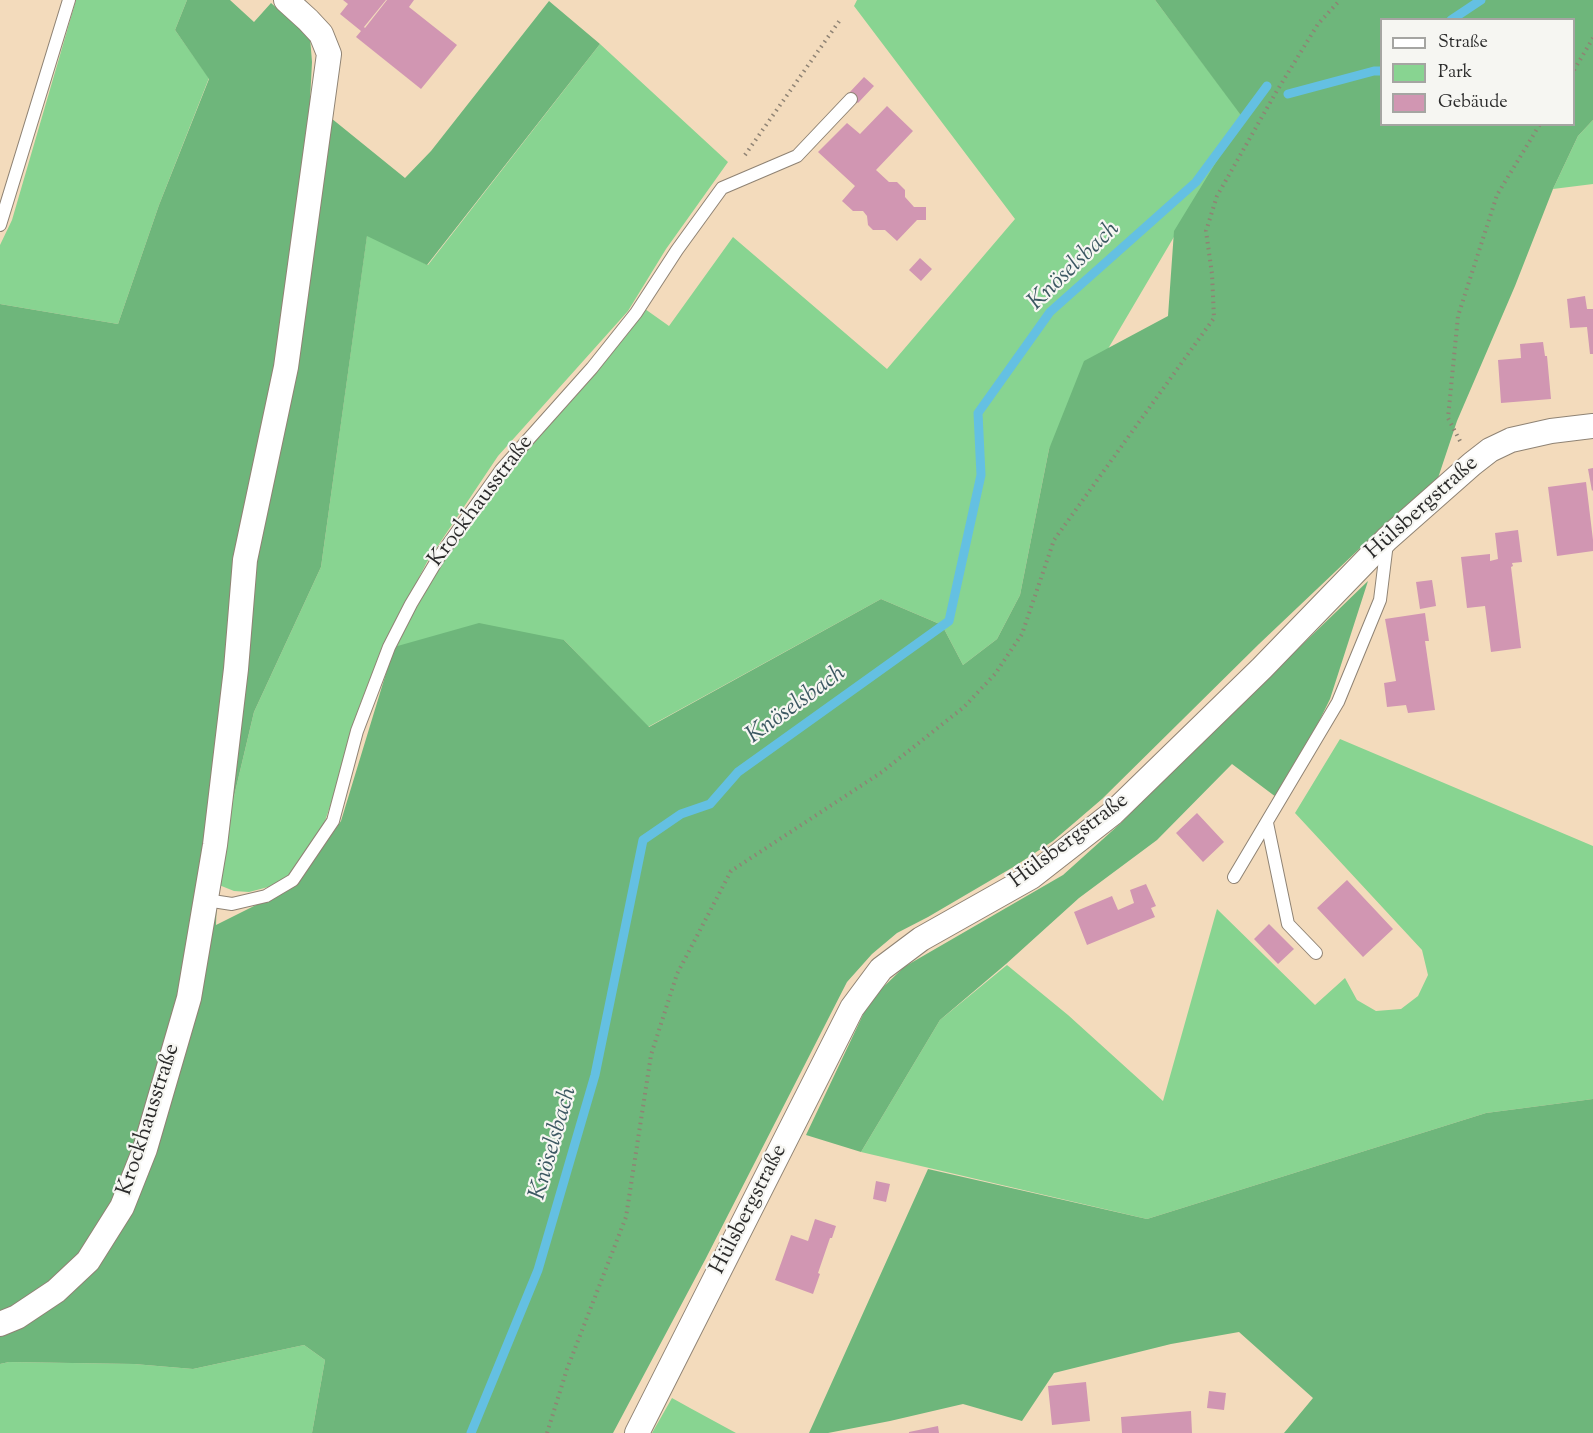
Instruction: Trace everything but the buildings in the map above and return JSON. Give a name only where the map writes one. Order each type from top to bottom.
[{"type":"street","name":"Krockhausstraße","points":[[0,1324],[17,1317],[56,1291],[88,1261],[122,1207],[145,1149],[189,998],[215,845],[231,716],[245,560],[286,367],[329,54],[321,34],[286,0]]},
{"type":"street","name":"Hülsbergstraße","points":[[637,1433],[852,1008],[881,969],[921,939],[1031,877],[1113,813],[1254,676],[1387,539],[1472,464],[1491,450],[1511,440],[1551,431],[1593,426]]},
{"type":"lane","points":[[0,225],[69,0]]},
{"type":"lane","points":[[722,188],[797,156],[850,99]]},
{"type":"lane","name":"Krockhausstraße","points":[[206,900],[232,904],[266,896],[293,880],[333,821],[357,731],[389,647],[411,604],[440,557],[501,470],[592,368],[636,313],[722,188]]},
{"type":"lane","points":[[1233,877],[1338,702],[1380,600],[1387,539]]},
{"type":"lane","points":[[1266,823],[1288,924],[1316,952]]},
{"type":"path","points":[[547,1433],[567,1369],[626,1217],[651,1055],[677,974],[731,872],[882,772],[964,707],[995,674],[1022,634],[1054,540],[1214,318],[1212,274],[1206,231],[1217,196],[1318,24],[1340,0]]},
{"type":"path","points":[[722,188],[840,20]]},
{"type":"path","points":[[1575,68],[1593,38]]},
{"type":"path","points":[[1472,464],[1448,418],[1458,316],[1497,195],[1539,126]]},
{"type":"green space","points":[[76,0],[187,0],[175,30],[209,78],[159,205],[118,324],[0,304],[0,245],[12,220]]},
{"type":"green space","points":[[187,0],[230,0],[254,22],[271,3],[310,37],[312,62],[310,101],[405,178],[431,151],[549,1],[600,44],[427,265],[367,236],[321,567],[254,712],[218,864],[216,925],[296,885],[341,821],[394,647],[479,623],[564,640],[649,727],[881,599],[942,625],[963,665],[997,639],[1020,595],[1049,449],[1084,361],[1168,316],[1174,231],[1243,118],[1155,0],[1593,0],[1593,120],[1578,136],[1553,189],[1515,286],[1457,421],[1438,478],[1259,644],[1102,799],[1053,841],[1015,866],[897,933],[872,954],[847,982],[705,1260],[613,1433],[312,1433],[325,1360],[304,1345],[193,1369],[134,1364],[9,1362],[0,1364],[0,304],[118,324],[159,205],[209,79],[175,30]]},
{"type":"green space","points":[[857,0],[1155,0],[1244,118],[1049,449],[1020,595],[997,639],[963,665],[942,625],[881,599],[648,727],[564,640],[394,647],[443,561],[504,476],[591,379],[645,309],[669,326],[733,237],[887,369],[1015,219],[854,6]]},
{"type":"green space","points":[[600,44],[728,162],[666,249],[628,311],[498,456],[427,562],[381,651],[360,705],[325,821],[311,849],[299,865],[276,885],[249,892],[234,891],[219,885],[218,864],[254,712],[321,567],[367,235],[428,265]]},
{"type":"green space","points":[[1593,120],[1593,184],[1553,189],[1578,136]]},
{"type":"green space","points":[[1368,581],[1330,699],[1303,754],[1276,797],[1232,764],[1157,840],[1079,898],[940,1020],[861,1152],[806,1135],[870,1000],[904,967],[1063,875],[1122,822]]},
{"type":"green space","points":[[1340,739],[1593,846],[1593,1099],[1486,1113],[1147,1219],[861,1152],[940,1020],[1007,965],[1068,1015],[1163,1101],[1217,909],[1315,1005],[1345,978],[1357,1000],[1376,1011],[1401,1009],[1418,996],[1428,975],[1422,950],[1295,813]]},
{"type":"green space","points":[[1593,1099],[1593,1433],[1284,1433],[1313,1398],[1239,1332],[1171,1344],[1054,1373],[1022,1421],[963,1404],[828,1433],[809,1433],[928,1169],[1147,1219],[1486,1113]]},
{"type":"green space","points":[[304,1345],[325,1360],[312,1433],[0,1433],[0,1364],[9,1362],[134,1364],[193,1369]]},
{"type":"green space","points":[[672,1398],[690,1408],[736,1433],[652,1433]]},
{"type":"waterway","name":"Knöselsbach","points":[[1454,18],[1481,0]]},
{"type":"waterway","name":"Knöselsbach","points":[[1288,94],[1380,71]]},
{"type":"waterway","name":"Knöselsbach","points":[[471,1433],[538,1270],[595,1075],[643,840],[681,814],[710,804],[738,772],[949,621],[981,475],[978,413],[1050,312],[1196,182],[1267,86]]}]
